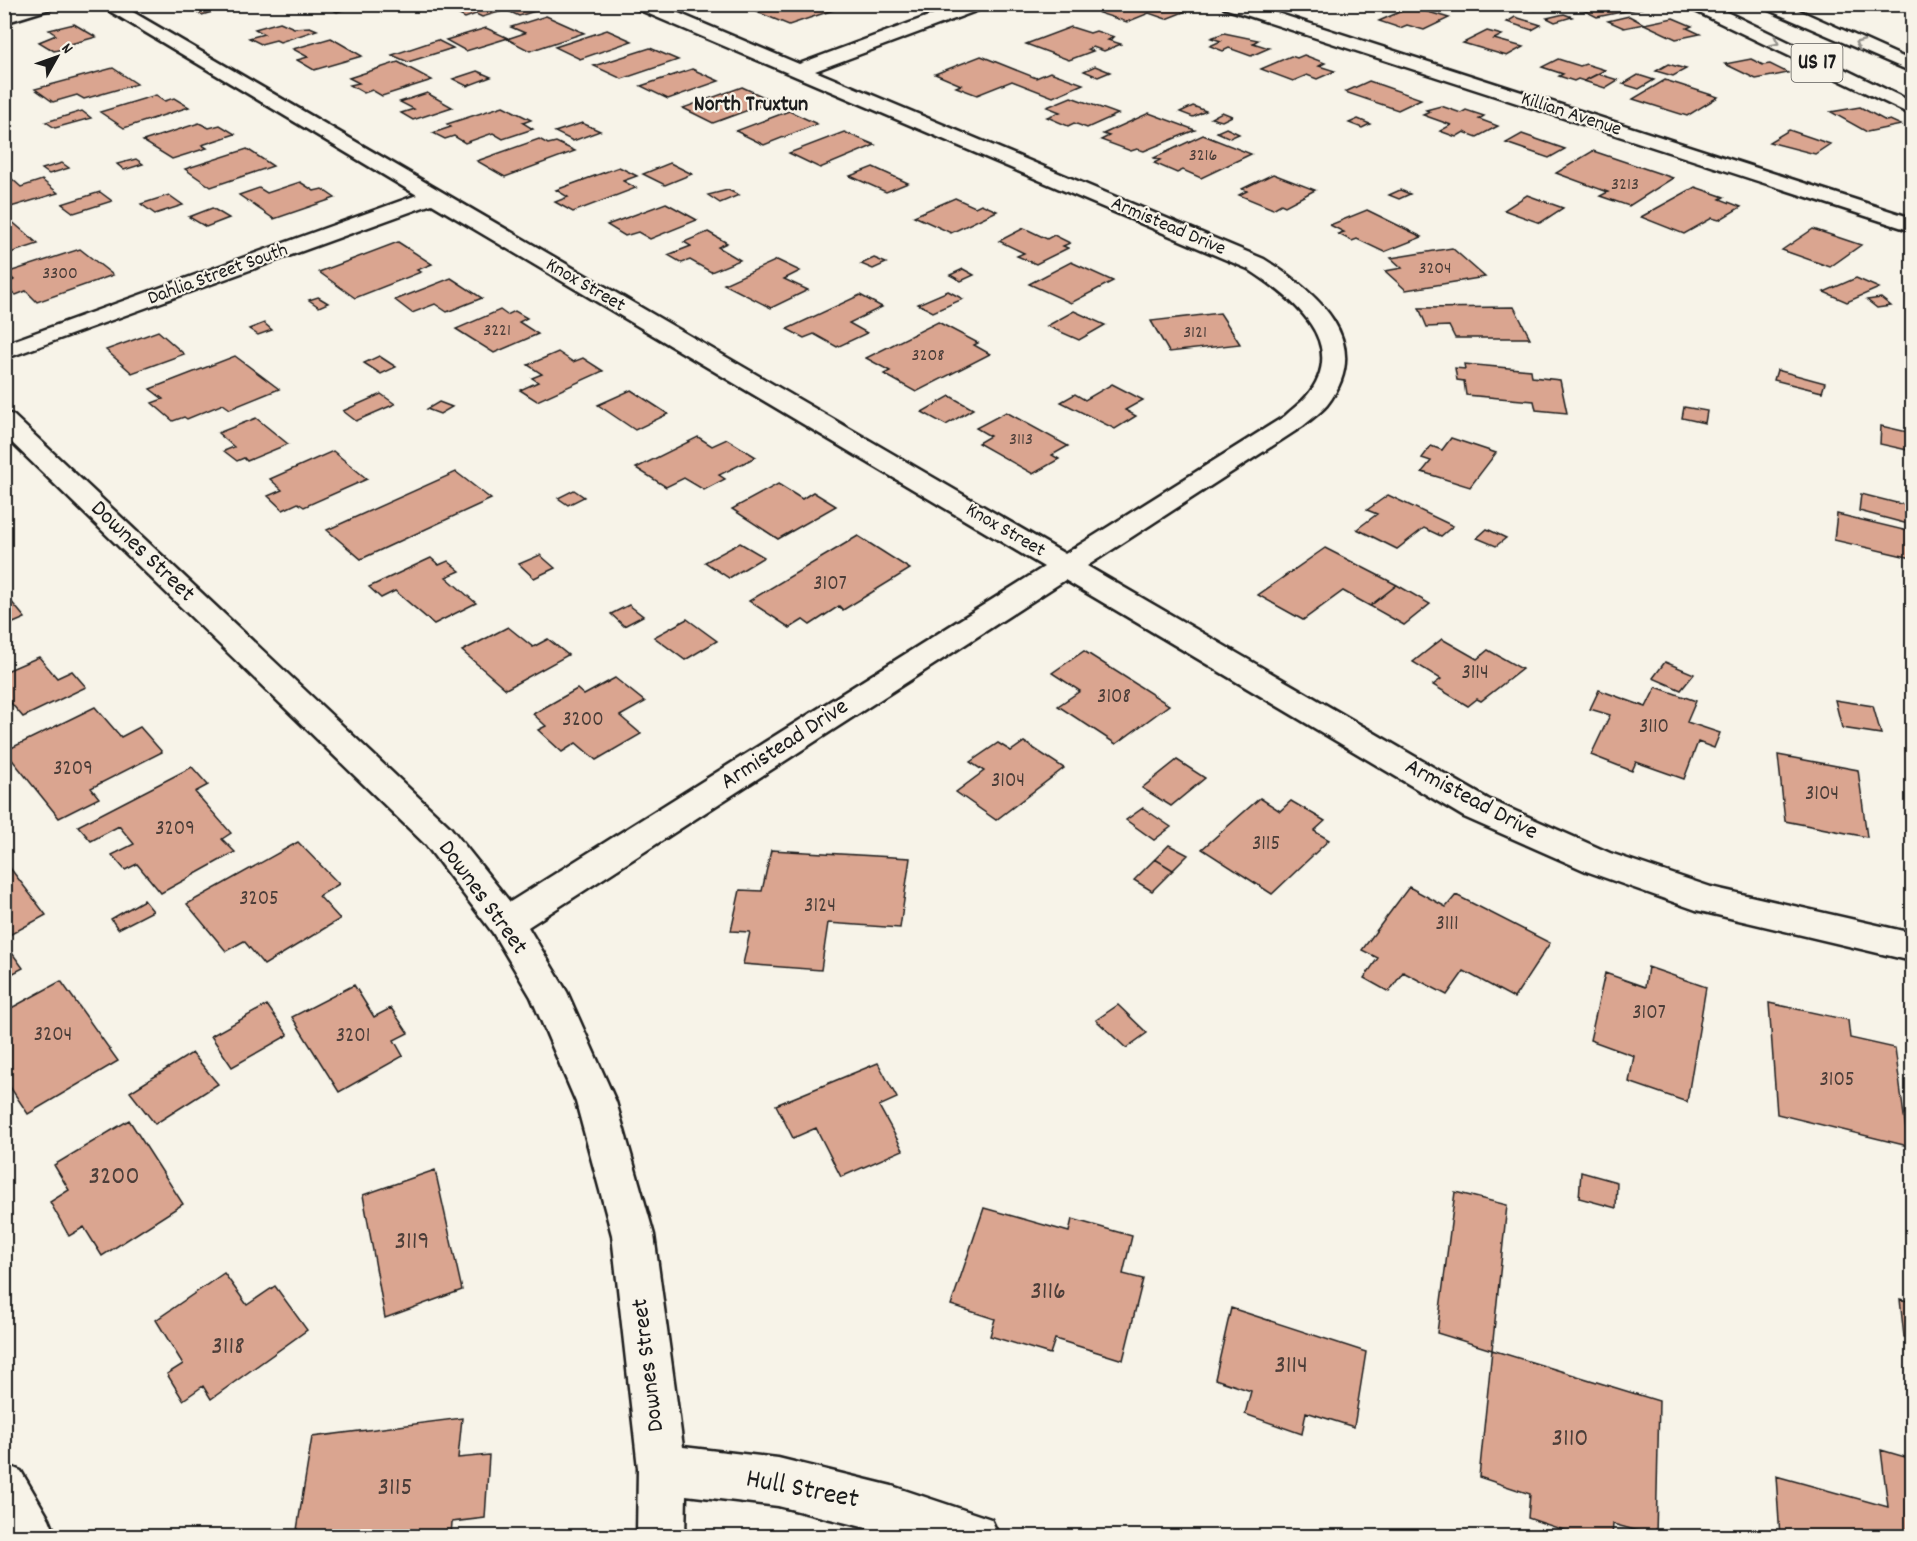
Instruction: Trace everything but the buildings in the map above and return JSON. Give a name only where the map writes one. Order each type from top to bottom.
[{"type":"street","points":[[4,18],[47,4]]},
{"type":"street","name":"Knox Street","points":[[106,4],[1065,566]]},
{"type":"street","name":"Armistead Drive","points":[[506,923],[1294,421],[1318,399],[1332,370],[1333,345],[1326,326],[1310,302],[1286,282],[1256,264],[641,4]]},
{"type":"street","points":[[797,71],[978,4]]},
{"type":"street","name":"Killian Avenue","points":[[1230,4],[1912,225]]},
{"type":"street","name":"US 17","points":[[1695,4],[1912,109]]},
{"type":"street","name":"US 17","points":[[1770,4],[1912,67]]},
{"type":"street","name":"Dahlia Street South","points":[[4,352],[432,197]]},
{"type":"street","name":"Downes Street","points":[[4,420],[438,836],[506,923],[548,992],[596,1102],[633,1235],[662,1468],[661,1536]]},
{"type":"street","name":"Armistead Drive","points":[[1065,566],[1476,808],[1598,862],[1710,900],[1912,947]]},
{"type":"street","name":"Hull Street","points":[[662,1468],[778,1482],[892,1510],[974,1536]]},
{"type":"street","points":[[4,1488],[32,1536]]},
{"type":"district","name":"North Truxtun","points":[[751,105]]}]
